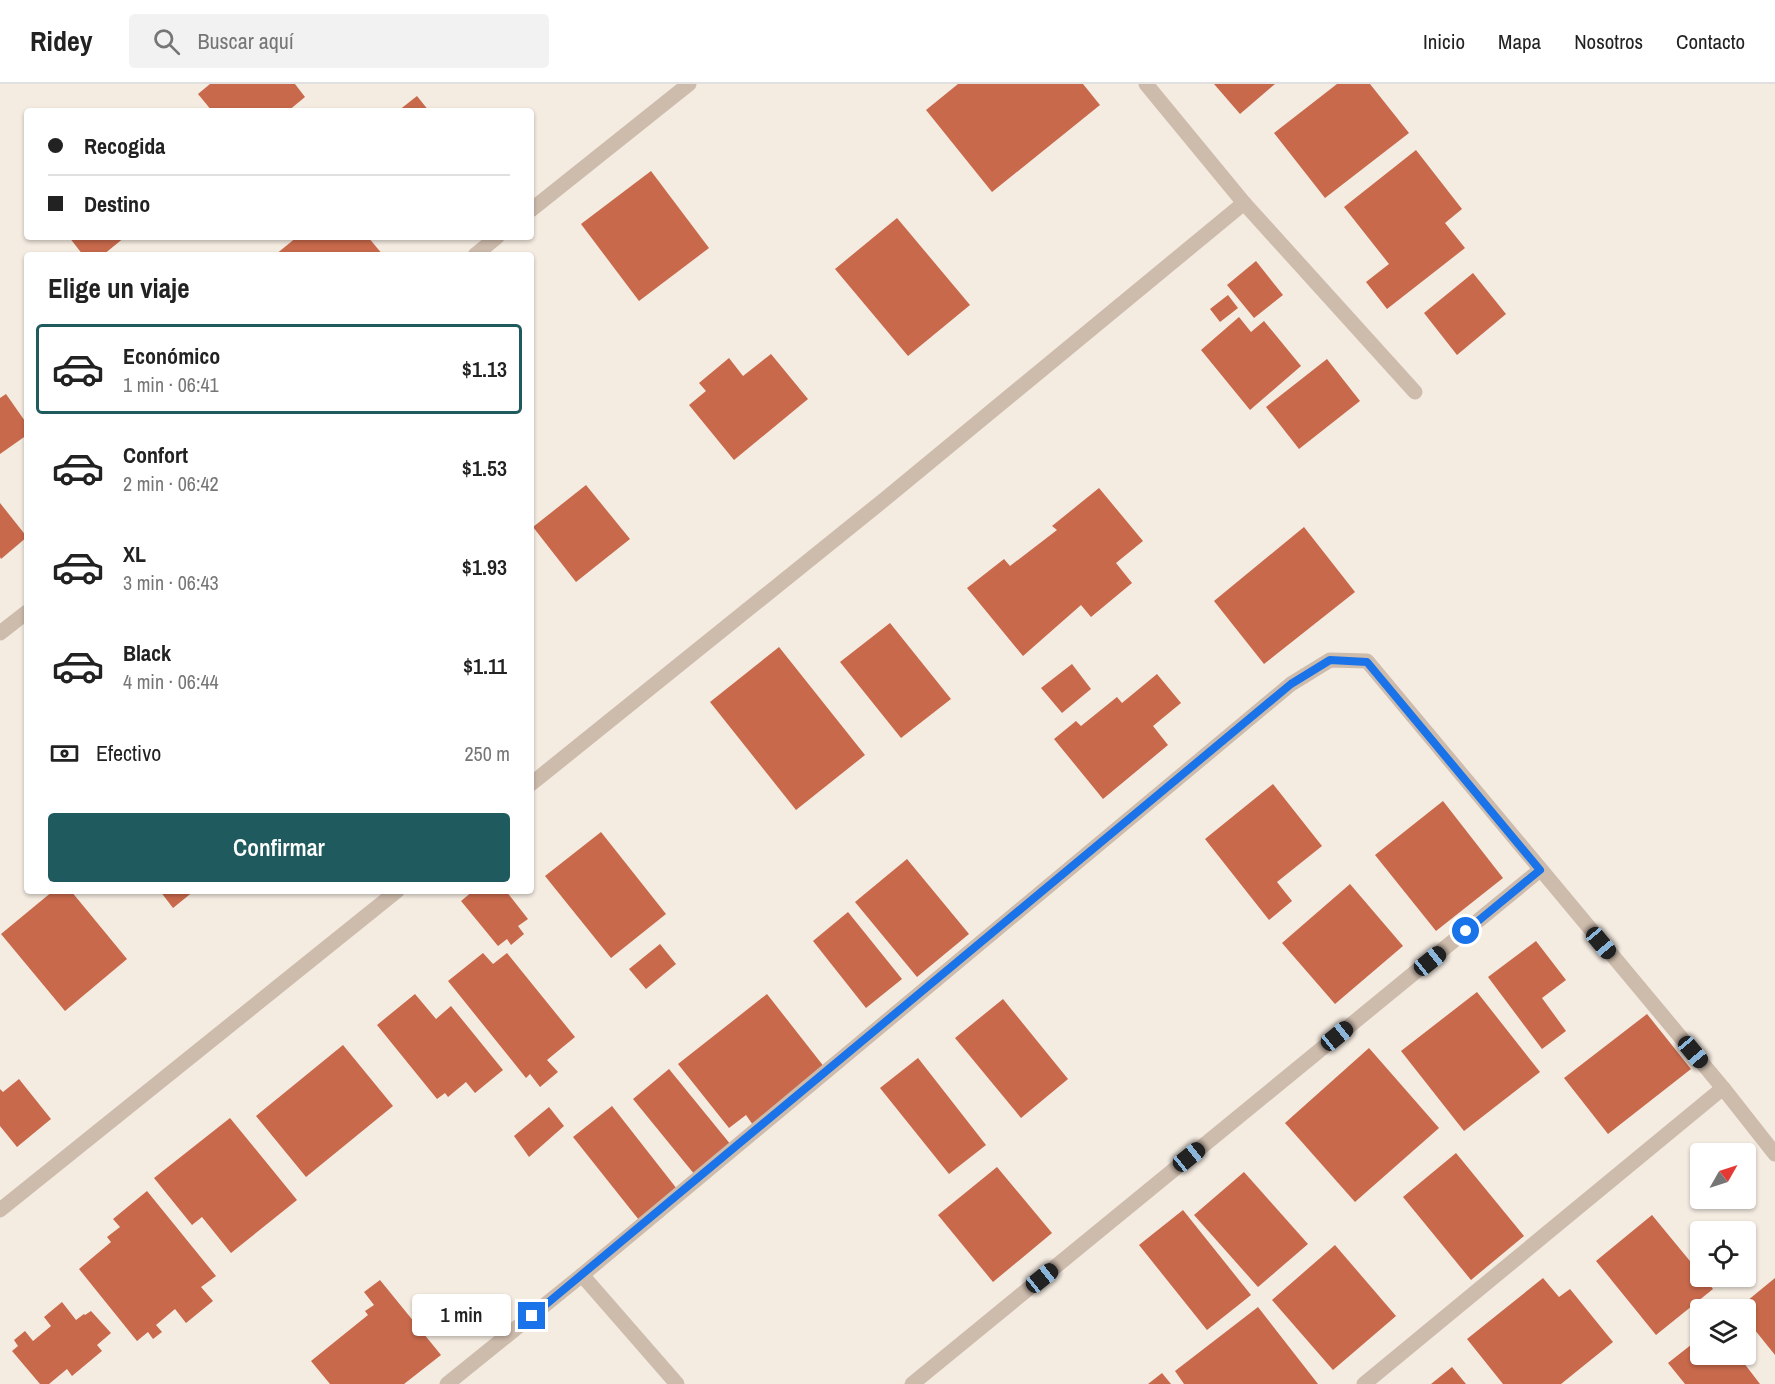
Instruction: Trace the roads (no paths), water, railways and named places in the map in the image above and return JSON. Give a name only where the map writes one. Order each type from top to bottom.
[{"type":"street","points":[[534,208],[689,84]]},
{"type":"street","points":[[1146,84],[1244,203],[1415,392]]},
{"type":"street","points":[[534,782],[885,499],[1244,203]]},
{"type":"street","points":[[479,252],[493,240]]},
{"type":"street","points":[[0,633],[24,614]]},
{"type":"street","points":[[447,1384],[582,1275],[1291,684],[1330,660],[1367,662],[1723,1088],[1775,1154]]},
{"type":"street","points":[[912,1384],[1540,870]]},
{"type":"street","points":[[0,1210],[393,894]]},
{"type":"street","points":[[1364,1384],[1723,1088]]},
{"type":"street","points":[[582,1275],[677,1384]]}]
